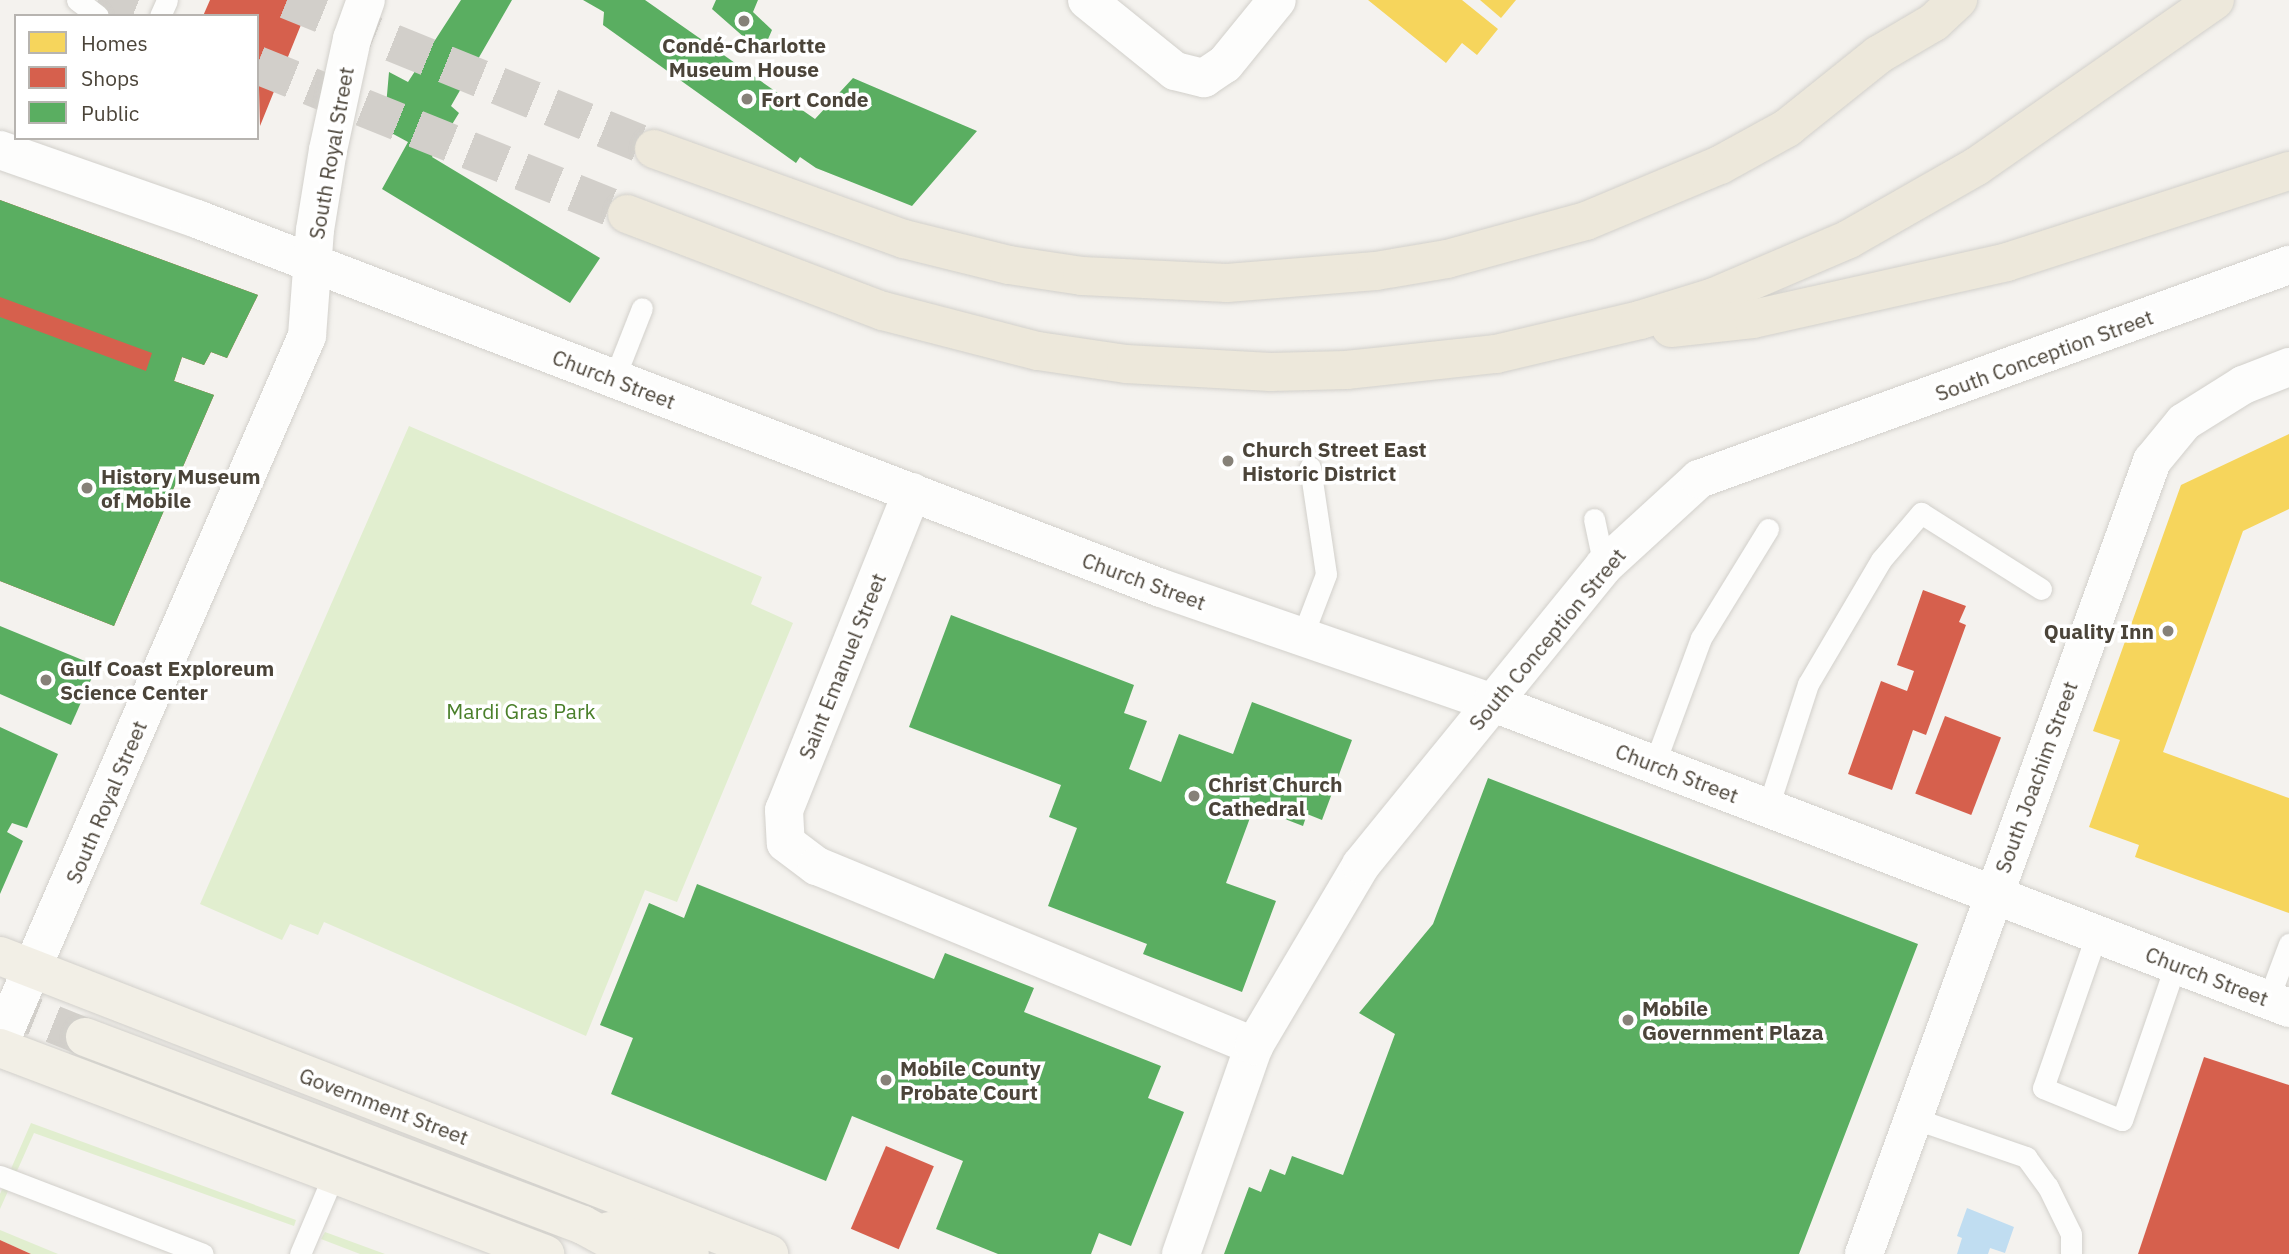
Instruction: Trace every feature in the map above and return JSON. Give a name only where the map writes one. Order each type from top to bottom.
[{"type":"highway","points":[[654,149],[893,236],[1009,265],[1082,276],[1215,283],[1376,271],[1447,259],[1586,221],[1720,165],[1787,128],[1878,55],[1934,22],[1958,0]]},
{"type":"highway","points":[[627,214],[883,311],[1038,351],[1126,364],[1212,371],[1346,370],[1496,354],[1561,341],[1714,297],[1849,239],[1977,166],[2215,0]]},
{"type":"highway","points":[[1561,341],[1753,319],[1994,265],[2276,176]]},
{"type":"main road","name":"Government Street","points":[[16,962],[769,1254]]},
{"type":"main road","name":"Government Street","points":[[85,1037],[583,1225],[690,1254]]},
{"type":"main road","points":[[0,1048],[545,1254]]},
{"type":"main road","name":"Government Street","points":[[583,1225],[636,1254]]},
{"type":"street","name":"South Royal Street","points":[[0,1042],[16,962],[307,336],[328,149],[352,39],[366,0]]},
{"type":"street","points":[[1087,0],[1175,71],[1204,78],[1226,64],[1277,0]]},
{"type":"street","name":"Church Street","points":[[0,150],[314,264],[1161,588],[1491,702],[2278,1004]]},
{"type":"street","name":"South Conception Street","points":[[1181,1254],[1254,1046],[1361,865],[1604,566],[1699,479],[2289,265]]},
{"type":"street","name":"South Joachim Street","points":[[1864,1254],[2152,461],[2184,422],[2243,385],[2289,367]]},
{"type":"street","name":"Saint Emanuel Street","points":[[912,492],[784,810],[786,843],[817,866],[1254,1046]]},
{"type":"lane","points":[[78,0],[96,14]]},
{"type":"lane","points":[[614,379],[642,308]]},
{"type":"lane","points":[[1303,637],[1326,574],[1310,467]]},
{"type":"lane","points":[[1768,807],[1808,684],[1881,560],[1921,513],[2041,589]]},
{"type":"lane","points":[[1594,519],[1604,566]]},
{"type":"lane","points":[[1654,765],[1701,638],[1768,529]]},
{"type":"lane","points":[[2097,933],[2043,1088],[2122,1120],[2176,963]]},
{"type":"lane","points":[[2278,1004],[2289,944]]},
{"type":"lane","points":[[1913,1118],[2026,1157],[2048,1187],[2071,1234],[2071,1254]]},
{"type":"lane","points":[[300,1254],[334,1174]]},
{"type":"lane","points":[[0,1175],[203,1254]]},
{"type":"green space","name":"Mardi Gras Park","points":[[409,426],[762,577],[751,604],[793,623],[677,902],[645,890],[586,1036],[324,922],[318,935],[290,924],[282,940],[200,904]]},
{"type":"green space","points":[[31,1123],[296,1220],[294,1226],[34,1133],[0,1209],[0,1194]]},
{"type":"green space","points":[[0,1230],[58,1254],[31,1254],[0,1240]]},
{"type":"green space","points":[[325,1232],[385,1254],[360,1254],[321,1239]]},
{"type":"water","points":[[1967,1208],[2014,1227],[2005,1253],[1990,1248],[1988,1254],[1957,1254],[1962,1238],[1957,1236]]},
{"type":"building: Homes","points":[[1368,0],[1462,0],[1498,29],[1477,55],[1462,43],[1446,63]]},
{"type":"building: Homes","points":[[1480,0],[1516,0],[1501,18]]},
{"type":"building: Homes","name":"Quality Inn","points":[[2289,434],[2289,509],[2243,531],[2163,752],[2289,798],[2289,913],[2135,857],[2139,845],[2089,827],[2120,740],[2093,731],[2181,485]]},
{"type":"building: Shops","points":[[210,0],[311,0],[260,126],[259,14],[204,14]]},
{"type":"building: Shops","name":"History Museum of Mobile","points":[[0,200],[258,295],[227,358],[211,352],[204,365],[182,357],[174,381],[214,395],[114,626],[0,581]]},
{"type":"building: Shops","points":[[1923,590],[1966,606],[1959,622],[1966,625],[1926,735],[1913,730],[1892,790],[1848,774],[1881,681],[1907,691],[1914,671],[1897,665]]},
{"type":"building: Shops","points":[[1945,716],[2001,738],[1971,815],[1915,793]]},
{"type":"building: Shops","points":[[2204,1057],[2289,1085],[2289,1254],[2138,1254]]},
{"type":"building: Shops","points":[[886,1146],[934,1166],[899,1249],[851,1229]]},
{"type":"building: Shops","points":[[0,1240],[31,1254],[0,1254]]},
{"type":"building: Public","points":[[461,0],[512,0],[451,106],[459,113],[432,157],[600,258],[570,303],[382,189],[408,142],[384,129],[389,72],[408,82]]},
{"type":"building: Public","name":"Fort Conde","points":[[583,0],[645,0],[815,119],[853,78],[977,131],[912,206],[816,168],[800,157],[796,163],[603,25],[604,12]]},
{"type":"building: Public","name":"Condé-Charlotte Museum House","points":[[716,0],[758,0],[753,12],[772,30],[762,53],[712,9]]},
{"type":"building: Public","name":"History Museum of Mobile","points":[[0,200],[258,295],[227,358],[211,352],[204,365],[182,357],[174,381],[214,395],[114,626],[0,581],[0,317],[146,371],[152,353],[0,297]]},
{"type":"building: Public","name":"Christ Church Cathedral","points":[[951,615],[1134,685],[1124,713],[1147,721],[1129,769],[1161,782],[1179,734],[1233,754],[1252,702],[1352,740],[1322,820],[1307,814],[1303,826],[1254,807],[1226,883],[1276,901],[1242,992],[1143,954],[1147,944],[1048,906],[1077,828],[1049,817],[1061,785],[909,727]]},
{"type":"building: Public","name":"Gulf Coast Exploreum Science Center","points":[[0,626],[97,666],[71,725],[0,694]]},
{"type":"building: Public","name":"Gulf Coast Exploreum Science Center","points":[[0,727],[58,754],[27,828],[12,823],[7,832],[23,841],[0,894]]},
{"type":"building: Public","name":"Mobile Government Plaza","points":[[1488,778],[1918,944],[1799,1254],[1224,1254],[1249,1187],[1261,1192],[1270,1169],[1285,1175],[1292,1156],[1343,1175],[1395,1034],[1359,1013],[1433,924]]},
{"type":"building: Public","name":"Mobile County Probate Court","points":[[697,884],[934,979],[945,953],[1034,988],[1024,1012],[1161,1066],[1148,1098],[1184,1112],[1131,1246],[1099,1233],[1091,1254],[998,1254],[936,1229],[963,1161],[852,1116],[826,1181],[611,1094],[633,1038],[600,1025],[649,903],[684,918]]},
{"type":"tunnel","points":[[98,0],[132,14]]},
{"type":"tunnel","points":[[287,0],[654,149]]},
{"type":"tunnel","points":[[259,66],[627,214]]},
{"type":"tunnel","points":[[0,1003],[85,1037]]},
{"type":"place","name":"Condé-Charlotte Museum House","points":[[744,21]]},
{"type":"place","name":"Fort Conde","points":[[747,99]]},
{"type":"place","name":"Church Street East Historic District","points":[[1228,461]]},
{"type":"place","name":"History Museum of Mobile","points":[[87,488]]},
{"type":"place","name":"Quality Inn","points":[[2168,631]]},
{"type":"place","name":"Gulf Coast Exploreum Science Center","points":[[46,680]]},
{"type":"place","name":"Christ Church Cathedral","points":[[1194,796]]},
{"type":"place","name":"Mobile Government Plaza","points":[[1628,1020]]},
{"type":"place","name":"Mobile County Probate Court","points":[[886,1080]]}]
